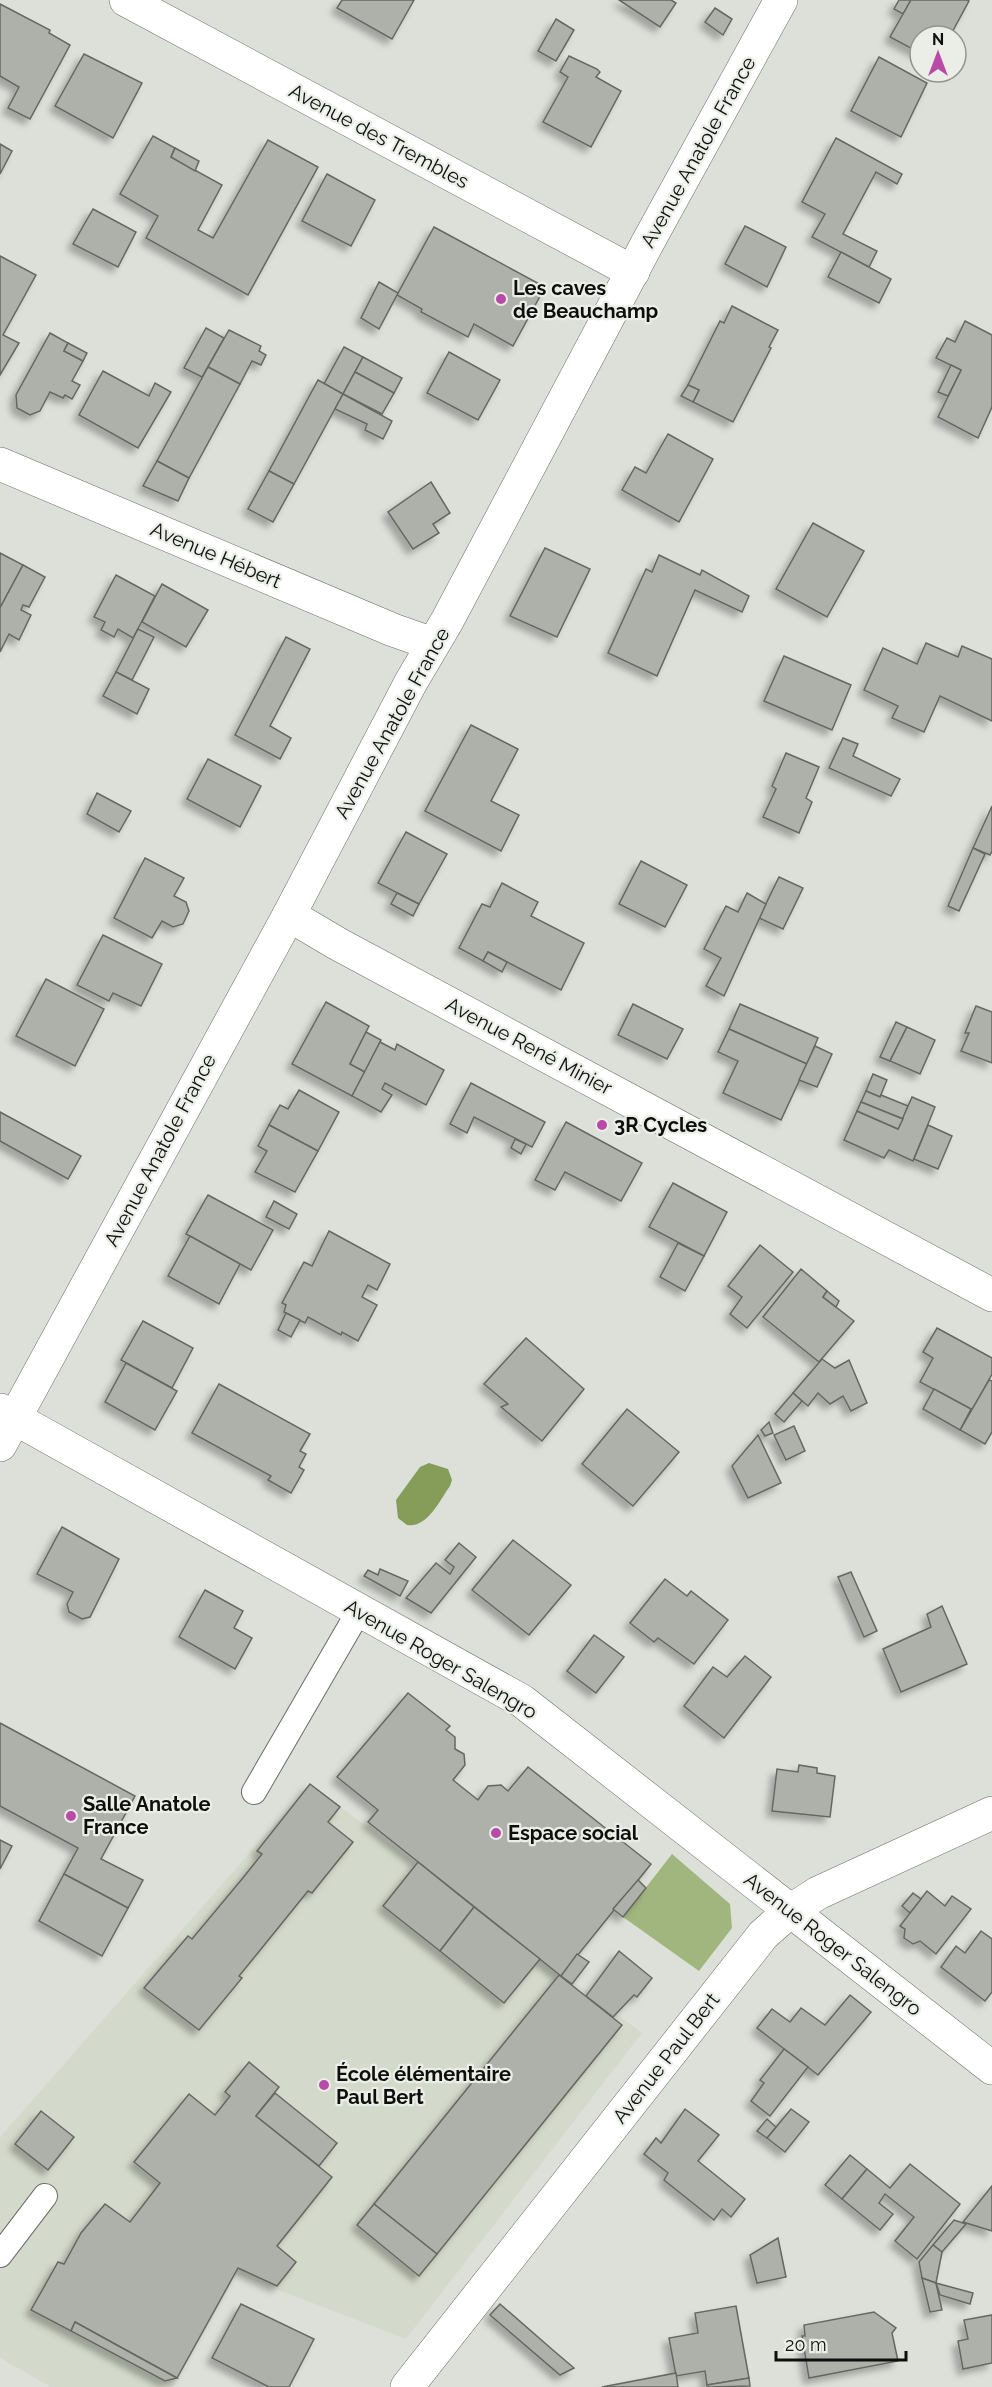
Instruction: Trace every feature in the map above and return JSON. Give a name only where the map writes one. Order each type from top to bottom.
[{"type":"street","name":"Avenue des Trembles","points":[[126,0],[633,272]]},
{"type":"street","name":"Avenue Anatole France","points":[[5,1424],[289,915],[411,682],[781,0]]},
{"type":"street","name":"Avenue Hébert","points":[[0,464],[393,630],[433,644]]},
{"type":"street","name":"Avenue René Minier","points":[[289,915],[349,950],[992,1295]]},
{"type":"street","name":"Avenue Roger Salengro","points":[[5,1424],[359,1611],[522,1701],[992,2068]]},
{"type":"street","name":"Avenue Paul Bert","points":[[407,2387],[763,1935],[790,1911],[818,1893],[992,1813]]},
{"type":"lane","points":[[254,1792],[359,1611]]},
{"type":"lane","points":[[0,2255],[45,2196]]},
{"type":"shaded area","points":[[429,1463],[448,1469],[452,1480],[450,1486],[427,1518],[414,1525],[407,1525],[398,1518],[396,1500],[420,1467]]},
{"type":"shaded area","name":"École élémentaire Paul Bert","points":[[310,1784],[642,2033],[406,2339],[237,2274],[173,2387],[51,2387],[0,2358],[0,2137]]},
{"type":"shaded area","points":[[672,1854],[730,1904],[732,1928],[699,1971],[623,1917]]},
{"type":"building","points":[[342,0],[414,0],[392,39],[337,8]]},
{"type":"building","points":[[619,0],[671,0],[676,3],[660,27]]},
{"type":"building","points":[[899,0],[911,0],[903,14],[894,9]]},
{"type":"building","points":[[911,0],[969,1],[957,24],[908,24],[908,47],[890,37]]},
{"type":"building","points":[[0,4],[50,30],[49,33],[70,45],[30,119],[8,108],[19,87],[0,76]]},
{"type":"building","points":[[715,8],[732,19],[723,35],[705,22]]},
{"type":"building","points":[[556,19],[574,30],[556,61],[538,51]]},
{"type":"building","points":[[84,54],[142,83],[113,138],[55,106]]},
{"type":"building","points":[[569,56],[597,69],[600,72],[596,77],[621,91],[591,147],[543,122],[568,77],[560,72]]},
{"type":"building","points":[[879,57],[908,73],[908,84],[927,84],[901,137],[851,111]]},
{"type":"building","points":[[153,136],[175,148],[171,157],[222,185],[198,230],[213,238],[268,140],[318,167],[248,295],[146,238],[158,216],[120,194]]},
{"type":"building","points":[[836,138],[902,174],[897,184],[876,172],[843,234],[877,251],[869,267],[812,237],[825,214],[802,202]]},
{"type":"building","points":[[0,144],[12,151],[0,174]]},
{"type":"building","points":[[175,148],[199,161],[195,171],[171,157]]},
{"type":"building","points":[[327,174],[375,200],[351,246],[302,221]]},
{"type":"building","points":[[93,209],[136,232],[118,267],[73,244]]},
{"type":"building","points":[[745,226],[786,247],[767,287],[725,264]]},
{"type":"building","points":[[434,227],[545,287],[513,346],[474,324],[468,337],[421,312],[422,309],[397,295]]},
{"type":"building","points":[[841,252],[891,279],[879,303],[828,277]]},
{"type":"building","points":[[0,256],[36,275],[3,335],[19,343],[0,375]]},
{"type":"building","points":[[379,282],[398,293],[379,329],[361,318]]},
{"type":"building","points":[[732,306],[778,330],[733,422],[693,402],[699,390],[688,385],[720,321],[724,323]]},
{"type":"building","points":[[965,321],[992,335],[992,407],[978,438],[938,417],[961,370],[936,358],[947,338],[955,342]]},
{"type":"building","points":[[206,328],[224,338],[202,377],[184,368]]},
{"type":"building","points":[[229,330],[261,346],[259,351],[266,355],[261,365],[252,361],[240,384],[208,367]]},
{"type":"building","points":[[50,333],[68,343],[64,351],[83,361],[72,381],[80,385],[72,399],[50,392],[40,411],[30,415],[17,408],[16,395]]},
{"type":"building","points":[[68,343],[87,353],[83,361],[64,351]]},
{"type":"building","points":[[344,347],[363,357],[343,394],[324,384]]},
{"type":"building","points":[[449,352],[500,380],[478,420],[427,393]]},
{"type":"building","points":[[363,357],[402,378],[394,393],[355,372]]},
{"type":"building","points":[[951,365],[961,370],[948,396],[938,392]]},
{"type":"building","points":[[208,367],[240,384],[189,478],[157,461]]},
{"type":"building","points":[[103,371],[149,396],[155,383],[171,392],[138,448],[79,415]]},
{"type":"building","points":[[355,372],[394,393],[382,414],[343,394]]},
{"type":"building","points":[[318,380],[343,394],[294,484],[269,471]]},
{"type":"building","points":[[688,385],[699,390],[693,402],[681,396]]},
{"type":"building","points":[[343,394],[392,421],[383,439],[365,430],[367,424],[335,409]]},
{"type":"building","points":[[668,434],[713,459],[679,522],[622,490],[635,467],[646,473]]},
{"type":"building","points":[[157,461],[189,478],[178,501],[143,486]]},
{"type":"building","points":[[269,471],[294,484],[273,522],[248,509]]},
{"type":"building","points":[[431,482],[450,513],[433,524],[439,533],[413,549],[388,512]]},
{"type":"building","points":[[813,523],[864,551],[827,617],[776,589]]},
{"type":"building","points":[[545,548],[590,569],[557,637],[510,616]]},
{"type":"building","points":[[0,553],[23,565],[0,608]]},
{"type":"building","points":[[659,555],[700,575],[702,570],[749,596],[742,612],[695,590],[657,676],[608,653],[646,569],[652,572]]},
{"type":"building","points":[[23,565],[45,577],[29,607],[23,605],[21,610],[31,615],[19,640],[9,634],[0,652],[0,608]]},
{"type":"building","points":[[116,575],[155,596],[133,638],[118,629],[114,637],[101,630],[105,622],[94,617]]},
{"type":"building","points":[[162,584],[208,610],[186,647],[142,622]]},
{"type":"building","points":[[138,629],[154,637],[132,680],[116,672]]},
{"type":"building","points":[[286,637],[310,649],[270,726],[291,738],[280,759],[235,735]]},
{"type":"building","points":[[926,643],[958,657],[962,646],[992,659],[992,721],[940,696],[924,732],[892,718],[898,706],[864,690],[883,648],[917,664]]},
{"type":"building","points":[[784,656],[851,685],[832,730],[764,701]]},
{"type":"building","points":[[116,672],[149,689],[137,714],[103,696]]},
{"type":"building","points":[[471,725],[518,749],[491,801],[519,815],[501,851],[425,811]]},
{"type":"building","points":[[843,738],[858,744],[853,756],[900,779],[891,796],[829,768]]},
{"type":"building","points":[[786,753],[819,767],[806,798],[812,802],[799,833],[763,817],[776,789],[772,786]]},
{"type":"building","points":[[208,759],[261,786],[240,827],[187,799]]},
{"type":"building","points":[[97,793],[131,811],[119,832],[87,814]]},
{"type":"building","points":[[992,806],[992,851],[990,855],[973,848]]},
{"type":"building","points":[[406,832],[447,854],[419,904],[378,883]]},
{"type":"building","points":[[973,848],[985,854],[959,911],[948,906]]},
{"type":"building","points":[[145,858],[184,878],[174,896],[186,902],[189,911],[183,924],[173,927],[162,921],[152,938],[114,918]]},
{"type":"building","points":[[641,861],[687,885],[665,927],[619,904]]},
{"type":"building","points":[[779,877],[803,888],[783,929],[759,918]]},
{"type":"building","points":[[502,883],[538,902],[531,916],[584,943],[561,990],[488,952],[483,961],[459,948],[482,904],[490,907]]},
{"type":"building","points":[[397,893],[419,904],[413,916],[391,904]]},
{"type":"building","points":[[747,893],[766,904],[724,996],[706,986],[721,958],[704,949],[726,906],[738,912]]},
{"type":"building","points":[[103,935],[162,964],[141,1006],[113,993],[109,1001],[77,985]]},
{"type":"building","points":[[488,952],[507,962],[502,972],[483,961]]},
{"type":"building","points":[[46,979],[104,1009],[75,1066],[16,1036]]},
{"type":"building","points":[[326,1002],[369,1026],[350,1064],[365,1072],[352,1096],[292,1064]]},
{"type":"building","points":[[633,1004],[683,1029],[667,1059],[618,1035]]},
{"type":"building","points":[[740,1004],[818,1038],[807,1064],[729,1029]]},
{"type":"building","points":[[976,1006],[992,1012],[992,1063],[961,1051],[969,1033],[965,1033]]},
{"type":"building","points":[[896,1022],[907,1027],[890,1061],[880,1057]]},
{"type":"building","points":[[907,1027],[935,1040],[920,1074],[890,1061]]},
{"type":"building","points":[[729,1029],[807,1064],[781,1120],[723,1093],[738,1061],[718,1052]]},
{"type":"building","points":[[366,1032],[381,1040],[365,1072],[350,1064]]},
{"type":"building","points":[[380,1042],[395,1050],[397,1044],[444,1070],[426,1105],[385,1083],[382,1089],[392,1095],[381,1112],[352,1096]]},
{"type":"building","points":[[815,1046],[832,1054],[817,1087],[799,1080]]},
{"type":"building","points":[[873,1074],[887,1080],[880,1097],[866,1091]]},
{"type":"building","points":[[471,1083],[545,1122],[532,1147],[474,1117],[467,1133],[450,1124]]},
{"type":"building","points":[[299,1090],[339,1112],[318,1151],[269,1125],[280,1105],[288,1109]]},
{"type":"building","points":[[866,1091],[908,1106],[903,1119],[861,1102]]},
{"type":"building","points":[[912,1097],[935,1107],[913,1161],[889,1150],[884,1158],[844,1140],[857,1111],[898,1129]]},
{"type":"building","points":[[861,1102],[903,1119],[898,1129],[857,1111]]},
{"type":"building","points":[[0,1112],[81,1156],[68,1179],[0,1141]]},
{"type":"building","points":[[566,1122],[642,1163],[621,1201],[565,1172],[555,1190],[535,1180]]},
{"type":"building","points":[[269,1125],[318,1151],[295,1192],[255,1172],[267,1151],[258,1146]]},
{"type":"building","points":[[928,1125],[952,1136],[938,1169],[914,1159]]},
{"type":"building","points":[[515,1139],[526,1144],[521,1154],[511,1148]]},
{"type":"building","points":[[673,1183],[727,1212],[704,1256],[649,1227]]},
{"type":"building","points":[[208,1195],[273,1230],[251,1270],[186,1234]]},
{"type":"building","points":[[274,1201],[297,1214],[289,1229],[266,1217]]},
{"type":"building","points":[[329,1231],[390,1264],[377,1290],[368,1285],[362,1297],[377,1305],[358,1341],[342,1332],[341,1335],[308,1317],[305,1323],[284,1312],[286,1305],[282,1303],[304,1262],[312,1266]]},
{"type":"building","points":[[190,1236],[240,1264],[219,1304],[168,1276]]},
{"type":"building","points":[[678,1243],[704,1256],[685,1291],[660,1277]]},
{"type":"building","points":[[760,1245],[793,1272],[747,1328],[730,1314],[742,1297],[728,1286]]},
{"type":"building","points":[[801,1269],[827,1291],[823,1297],[854,1321],[819,1362],[763,1317]]},
{"type":"building","points":[[827,1291],[839,1301],[836,1307],[823,1297]]},
{"type":"building","points":[[286,1313],[300,1320],[291,1337],[278,1330]]},
{"type":"building","points":[[143,1321],[193,1348],[172,1388],[121,1360]]},
{"type":"building","points":[[937,1328],[992,1358],[992,1374],[974,1408],[971,1409],[920,1382],[933,1358],[923,1352]]},
{"type":"building","points":[[526,1338],[584,1389],[542,1441],[501,1407],[508,1404],[484,1384]]},
{"type":"building","points":[[822,1359],[835,1368],[849,1360],[867,1403],[851,1411],[843,1396],[830,1404],[818,1393],[808,1406],[793,1393]]},
{"type":"building","points":[[126,1363],[177,1391],[155,1430],[105,1402]]},
{"type":"building","points":[[989,1380],[992,1381],[992,1432],[985,1444],[960,1430]]},
{"type":"building","points":[[219,1384],[310,1434],[300,1451],[306,1454],[299,1467],[304,1470],[291,1493],[268,1480],[271,1476],[192,1433]]},
{"type":"building","points":[[934,1389],[971,1409],[960,1430],[923,1409]]},
{"type":"building","points":[[793,1393],[802,1401],[784,1422],[775,1414]]},
{"type":"building","points":[[627,1409],[679,1452],[633,1506],[582,1464]]},
{"type":"building","points":[[769,1422],[773,1433],[765,1436],[761,1430]]},
{"type":"building","points":[[794,1426],[805,1451],[786,1460],[774,1435]]},
{"type":"building","points":[[758,1435],[781,1483],[748,1498],[732,1466]]},
{"type":"building","points":[[62,1527],[119,1559],[90,1617],[82,1619],[69,1612],[67,1604],[73,1592],[37,1574]]},
{"type":"building","points":[[513,1540],[571,1585],[529,1635],[472,1590]]},
{"type":"building","points":[[459,1543],[476,1557],[431,1613],[406,1598],[436,1563],[450,1574],[454,1567],[445,1560]]},
{"type":"building","points":[[380,1569],[408,1581],[400,1596],[364,1576],[368,1570],[378,1575]]},
{"type":"building","points":[[851,1572],[877,1631],[864,1637],[838,1577]]},
{"type":"building","points":[[665,1579],[687,1596],[691,1591],[728,1620],[694,1664],[658,1638],[654,1642],[630,1623]]},
{"type":"building","points":[[205,1590],[243,1611],[234,1628],[252,1638],[235,1669],[179,1637]]},
{"type":"building","points":[[942,1606],[967,1664],[901,1692],[883,1649],[931,1627],[927,1614]]},
{"type":"building","points":[[594,1635],[624,1657],[596,1693],[567,1671]]},
{"type":"building","points":[[745,1656],[771,1677],[724,1738],[684,1706],[713,1667],[727,1677]]},
{"type":"building","name":"Espace social","points":[[408,1693],[450,1726],[446,1730],[455,1737],[455,1749],[464,1754],[465,1765],[453,1780],[478,1800],[488,1786],[501,1785],[508,1791],[528,1767],[651,1864],[561,1976],[368,1822],[378,1810],[337,1777]]},
{"type":"building","name":"Salle Anatole France","points":[[0,1723],[135,1796],[101,1859],[143,1880],[128,1908],[64,1874],[78,1848],[0,1806]]},
{"type":"building","points":[[799,1765],[817,1768],[817,1773],[835,1776],[830,1817],[772,1811],[777,1769],[798,1772]]},
{"type":"building","points":[[310,1784],[340,1807],[328,1822],[353,1842],[312,1893],[308,1891],[239,1976],[242,1978],[199,2030],[144,1988],[188,1936],[192,1939],[242,1879],[262,1854],[257,1851]]},
{"type":"building","points":[[0,1840],[12,1846],[0,1869]]},
{"type":"building","points":[[418,1862],[474,1907],[440,1951],[383,1906]]},
{"type":"building","points":[[64,1874],[128,1908],[102,1956],[39,1921]]},
{"type":"building","points":[[638,1880],[646,1888],[623,1917],[613,1909]]},
{"type":"building","points":[[927,1891],[945,1906],[952,1896],[971,1909],[936,1954],[920,1941],[913,1944],[904,1938],[905,1929],[900,1926]]},
{"type":"building","points":[[913,1893],[921,1899],[910,1913],[902,1906]]},
{"type":"building","points":[[474,1907],[540,1959],[504,2003],[440,1951]]},
{"type":"building","points":[[981,1931],[992,1939],[992,1992],[985,2001],[941,1967],[956,1946],[965,1953]]},
{"type":"building","points":[[619,1951],[652,1978],[637,1997],[634,1995],[613,2017],[586,1996]]},
{"type":"building","points":[[577,1954],[589,1962],[572,1984],[561,1976]]},
{"type":"building","points":[[559,1975],[622,2025],[437,2254],[374,2204]]},
{"type":"building","points":[[850,1995],[871,2012],[818,2075],[757,2028],[772,2009],[790,2022],[801,2008],[825,2025]]},
{"type":"building","points":[[784,2049],[808,2067],[770,2116],[751,2101],[764,2083],[760,2080]]},
{"type":"building","points":[[249,2062],[279,2087],[256,2116],[332,2177],[277,2246],[296,2262],[277,2286],[238,2268],[177,2378],[75,2322],[71,2331],[31,2310],[58,2262],[64,2264],[81,2233],[105,2204],[130,2222],[160,2183],[134,2162],[189,2094],[215,2115],[230,2096],[225,2092]]},
{"type":"building","points":[[275,2093],[337,2143],[319,2166],[256,2116]]},
{"type":"building","points":[[685,2109],[719,2135],[698,2161],[745,2199],[731,2217],[722,2209],[714,2220],[664,2180],[668,2173],[644,2154],[656,2138],[661,2143]]},
{"type":"building","points":[[791,2109],[809,2122],[785,2152],[767,2138]]},
{"type":"building","points":[[41,2111],[74,2137],[48,2170],[15,2144]]},
{"type":"building","points":[[767,2119],[776,2127],[767,2138],[757,2131]]},
{"type":"building","points":[[850,2155],[867,2169],[842,2199],[825,2185]]},
{"type":"building","points":[[910,2164],[960,2204],[917,2259],[895,2241],[914,2217],[885,2194],[879,2203],[893,2214],[880,2230],[842,2199],[867,2169],[890,2188]]},
{"type":"building","points":[[992,2186],[992,2231],[963,2222]]},
{"type":"building","points":[[374,2204],[437,2254],[419,2276],[357,2225]]},
{"type":"building","points":[[954,2220],[966,2224],[942,2252],[933,2245]]},
{"type":"building","points":[[778,2238],[786,2277],[757,2283],[750,2255]]},
{"type":"building","points":[[933,2245],[942,2252],[936,2283],[922,2278],[919,2262]]},
{"type":"building","points":[[922,2278],[936,2283],[942,2310],[930,2312]]},
{"type":"building","points":[[936,2283],[973,2293],[970,2304],[940,2295]]},
{"type":"building","points":[[241,2304],[314,2339],[289,2387],[269,2387],[212,2358]]},
{"type":"building","points":[[500,2304],[574,2368],[560,2375],[490,2315]]},
{"type":"building","points":[[736,2306],[749,2378],[707,2385],[705,2371],[676,2376],[669,2338],[698,2333],[695,2313]]},
{"type":"building","points":[[874,2312],[896,2328],[892,2333],[898,2361],[809,2378],[802,2336],[805,2336],[804,2325]]},
{"type":"building","points":[[992,2315],[992,2363],[963,2369],[958,2341],[968,2339],[964,2320]]},
{"type":"building","points":[[75,2322],[177,2378],[165,2381],[71,2331]]},
{"type":"building","points":[[676,2373],[678,2387],[602,2387]]},
{"type":"building","points":[[749,2378],[750,2386],[708,2387],[707,2385]]},
{"type":"place","name":"Les caves de Beauchamp","points":[[501,299]]},
{"type":"place","name":"3R Cycles","points":[[602,1125]]},
{"type":"place","name":"Salle Anatole France","points":[[71,1816]]},
{"type":"place","name":"Espace social","points":[[496,1833]]},
{"type":"place","name":"École élémentaire Paul Bert","points":[[324,2085]]}]
